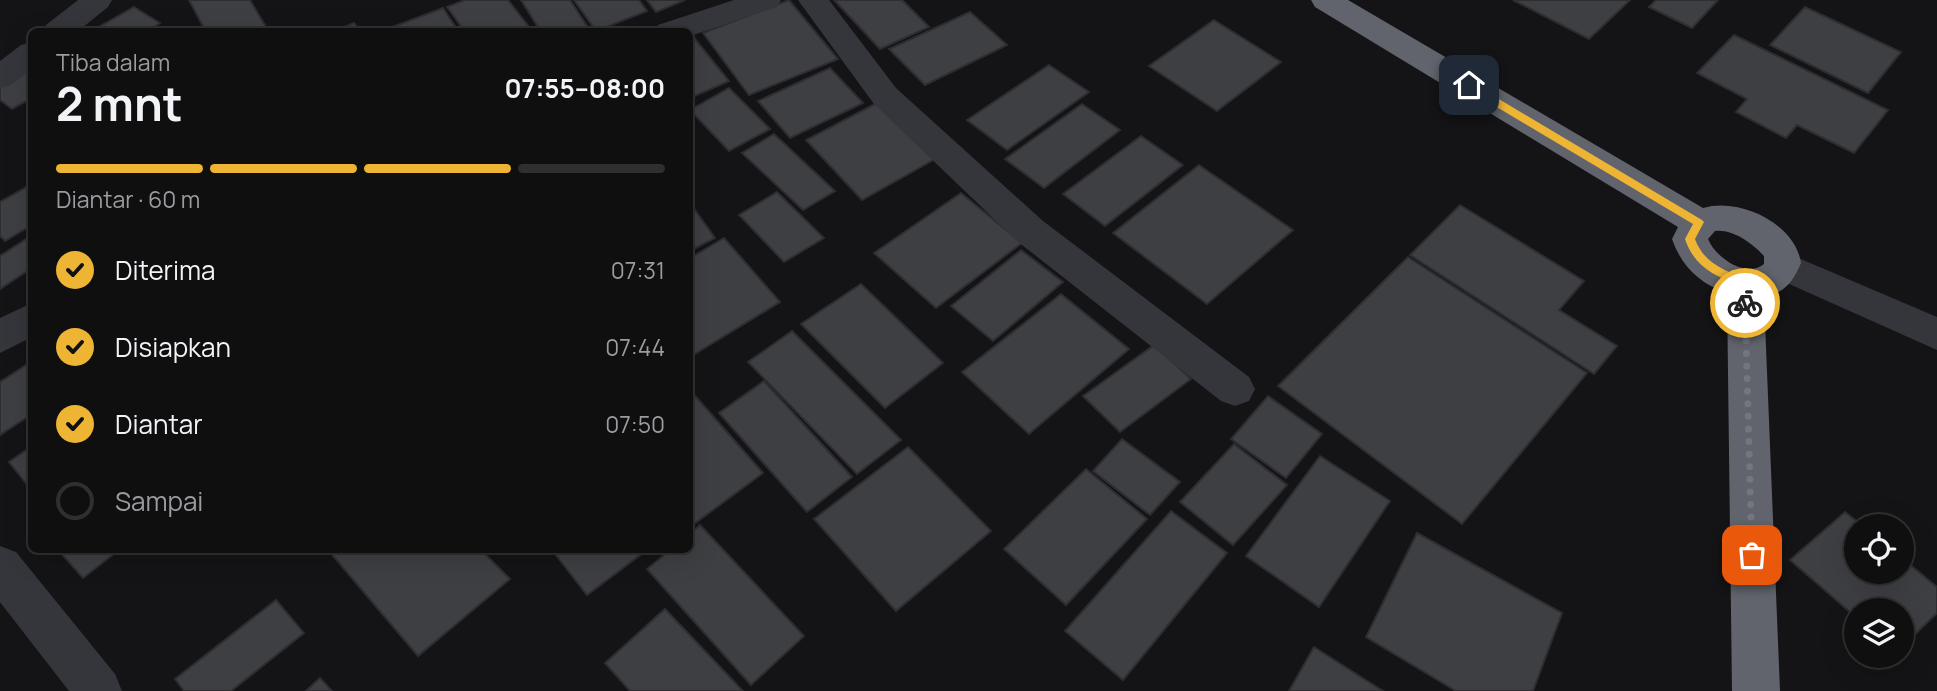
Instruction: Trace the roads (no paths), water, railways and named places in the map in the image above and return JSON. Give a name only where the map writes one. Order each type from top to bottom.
[{"type":"highway","points":[[1326,0],[1699,222],[1722,217],[1751,225],[1775,244],[1781,254],[1779,274],[1770,280],[1745,283],[1714,271],[1702,261],[1690,239],[1699,222]]},
{"type":"highway","points":[[1745,283],[1756,691]]},
{"type":"street","points":[[62,28],[97,0]]},
{"type":"street","points":[[680,28],[766,0]]},
{"type":"street","points":[[813,0],[885,96],[1030,231],[1235,389]]},
{"type":"street","points":[[0,77],[28,55]]},
{"type":"street","points":[[1782,265],[1937,334]]},
{"type":"street","points":[[0,337],[28,320]]},
{"type":"street","points":[[0,567],[97,691]]}]
